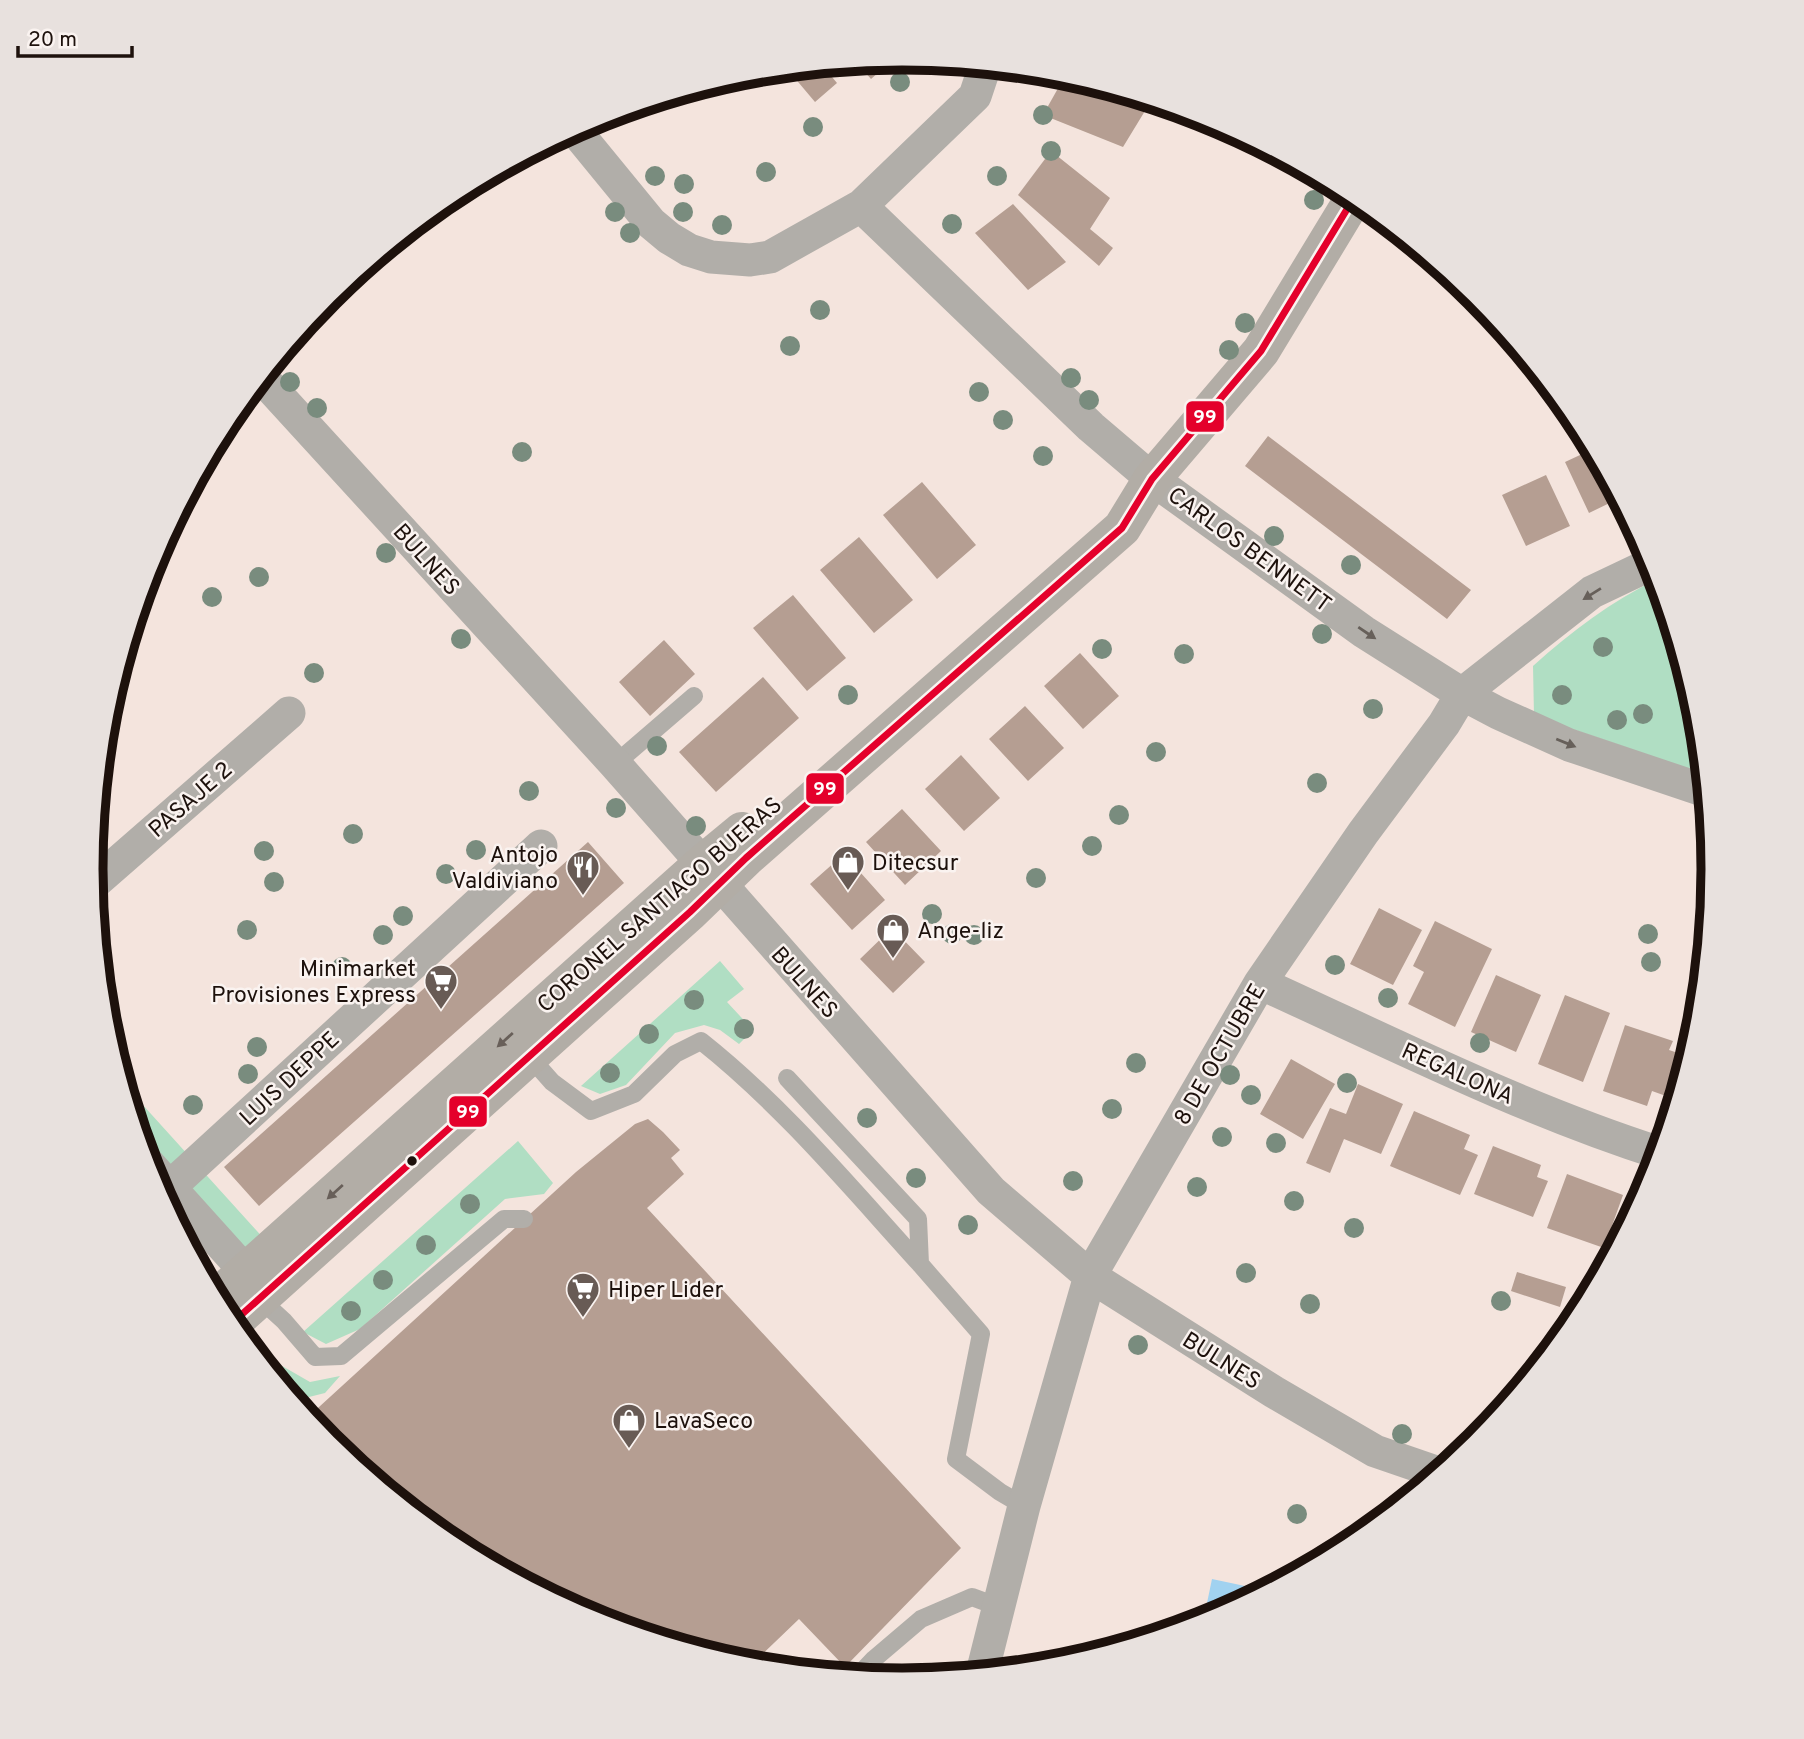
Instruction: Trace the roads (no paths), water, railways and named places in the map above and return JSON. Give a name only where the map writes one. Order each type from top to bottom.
[{"type":"main road","points":[[1152,479],[1261,351],[1348,207]]},
{"type":"main road","name":"CORONEL SANTIAGO BUERAS","points":[[237,1313],[253,1285],[710,874],[1113,521],[1152,479]]},
{"type":"main road","name":"CORONEL SANTIAGO BUERAS","points":[[226,1295],[253,1285],[529,1056],[710,874]]},
{"type":"street","points":[[581,138],[651,223],[669,238],[689,250],[711,257],[750,260],[770,257],[861,206],[975,96],[982,75]]},
{"type":"street","name":"CARLOS BENNETT","points":[[861,206],[1091,427],[1152,479],[1364,632],[1462,694],[1498,713],[1569,745],[1697,788]]},
{"type":"street","name":"BULNES","points":[[267,384],[615,764],[991,1191],[1090,1276],[1274,1392],[1376,1451],[1429,1471]]},
{"type":"street","name":"8 DE OCTUBRE","points":[[984,1664],[1024,1506],[1090,1276],[1260,983],[1363,833],[1444,724],[1462,694],[1592,592],[1642,568]]},
{"type":"street","name":"PASAJE 2","points":[[102,877],[289,713]]},
{"type":"street","name":"LUIS DEPPE","points":[[169,1188],[541,846]]},
{"type":"street","name":"REGALONA","points":[[1260,983],[1486,1087],[1610,1137],[1650,1150]]},
{"type":"street","points":[[175,1202],[253,1285]]},
{"type":"lane","points":[[615,764],[694,696]]},
{"type":"lane","points":[[529,1056],[552,1082],[591,1111],[634,1094],[675,1054],[701,1041],[737,1069],[800,1132],[981,1334],[956,1459],[1000,1492],[1024,1506]]},
{"type":"lane","points":[[787,1078],[918,1219],[920,1264]]},
{"type":"lane","points":[[253,1285],[315,1357],[341,1356],[504,1219],[524,1219]]},
{"type":"lane","points":[[866,1668],[921,1619],[972,1597],[999,1607]]},
{"type":"water","points":[[1212,1579],[1254,1588],[1216,1605],[1207,1603]]},
{"type":"place","name":"Ditecsur","points":[[848,892]]},
{"type":"place","name":"Antojo Valdiviano","points":[[583,897]]},
{"type":"place","name":"Ange-liz","points":[[893,960]]},
{"type":"place","name":"Minimarket Provisiones Express","points":[[441,1011]]},
{"type":"place","name":"Hiper Lider","points":[[583,1319]]},
{"type":"place","name":"LavaSeco","points":[[629,1450]]}]
